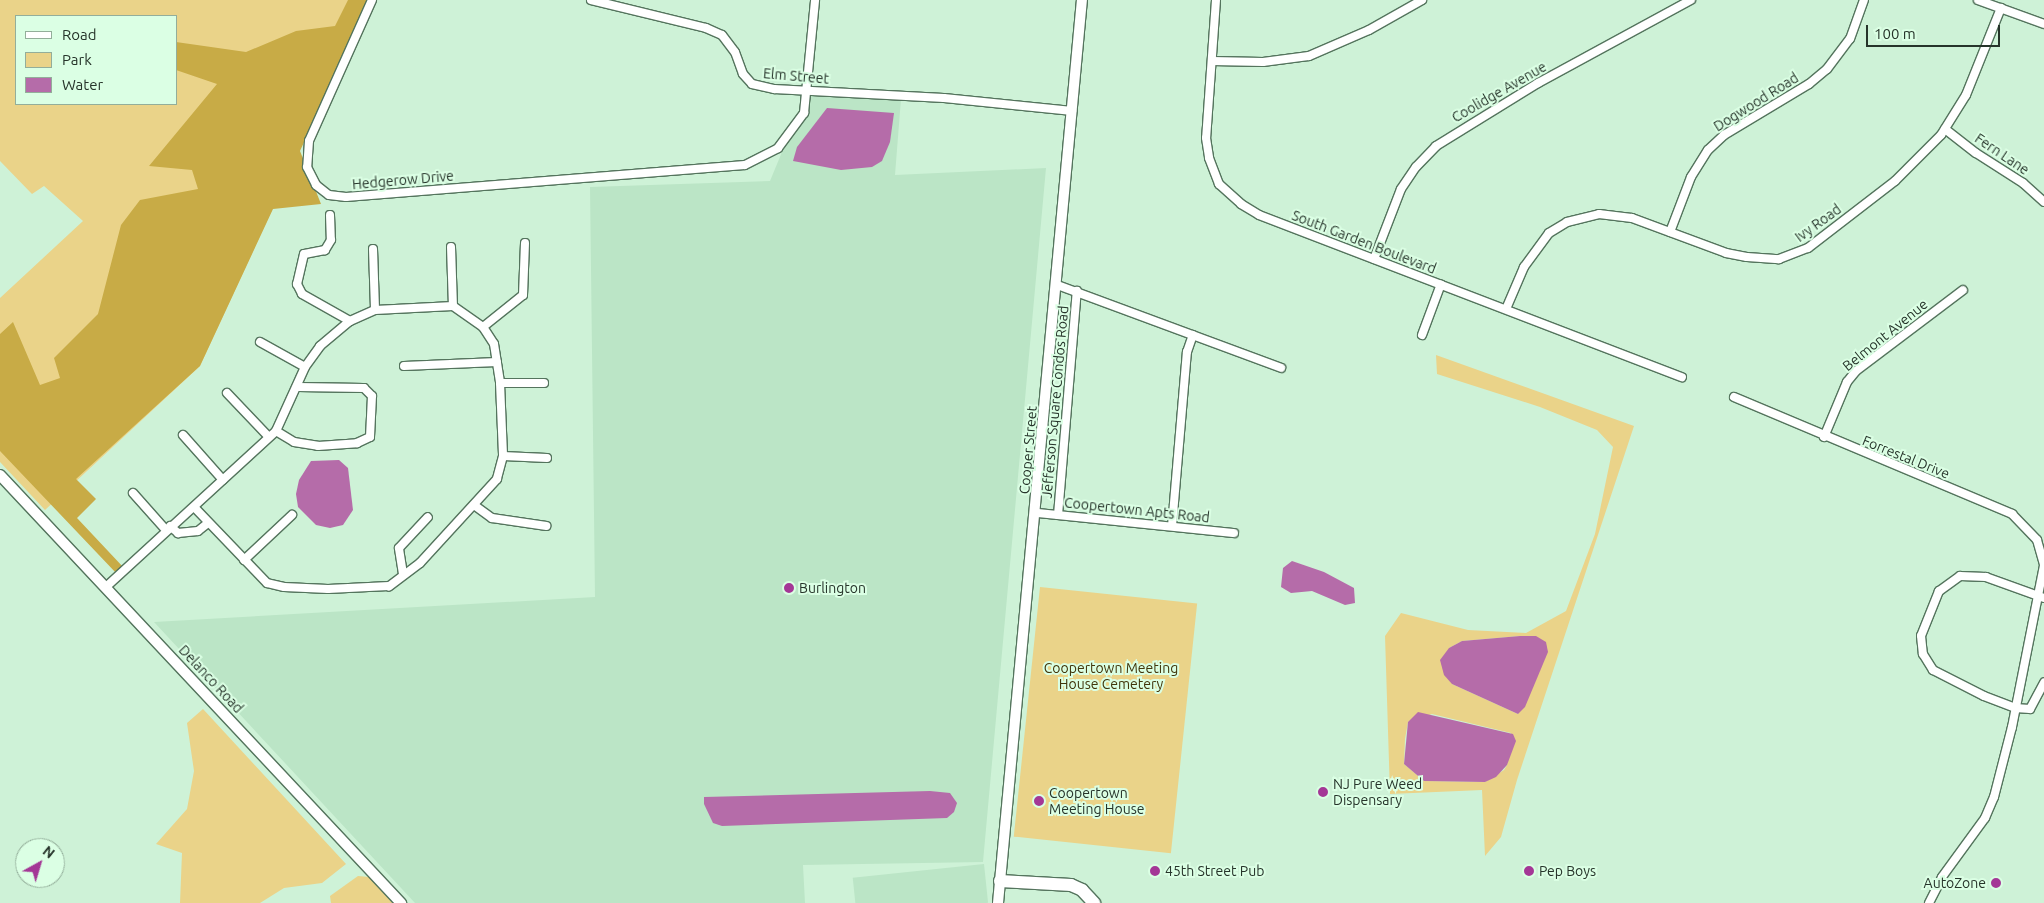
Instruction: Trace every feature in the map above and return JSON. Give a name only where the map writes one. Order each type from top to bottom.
[{"type":"highway","points":[[1000,881],[1071,885],[1082,890],[1094,903]]},
{"type":"street","name":"Hedgerow Drive","points":[[372,0],[309,141],[307,167],[316,185],[328,195],[346,197],[745,165],[778,148],[804,113],[806,90]]},
{"type":"street","name":"Elm Street","points":[[591,0],[711,29],[722,35],[735,52],[743,74],[752,84],[774,89],[911,96],[948,94],[1072,109]]},
{"type":"street","points":[[806,90],[815,0]]},
{"type":"street","name":"Cooper Street","points":[[998,903],[1036,513],[1082,0]]},
{"type":"street","name":"South Garden Boulevard","points":[[1216,0],[1206,138],[1212,167],[1225,192],[1259,215],[1682,376]]},
{"type":"street","points":[[1212,61],[1274,62],[1309,56],[1357,36],[1422,0]]},
{"type":"street","name":"Coolidge Avenue","points":[[1374,259],[1401,189],[1416,167],[1436,146],[1538,83],[1691,0]]},
{"type":"street","name":"Dogwood Road","points":[[1670,232],[1691,177],[1708,150],[1724,135],[1809,84],[1827,69],[1850,39],[1864,0]]},
{"type":"street","points":[[1978,0],[2044,24]]},
{"type":"street","name":"Ivy Road","points":[[1506,309],[1534,249],[1549,233],[1567,222],[1611,214],[1670,232],[1726,253],[1758,259],[1779,259],[1799,252],[1895,181],[1945,129],[1970,85],[2001,8]]},
{"type":"street","name":"Fern Lane","points":[[1945,129],[1976,153],[2023,183],[2044,202]]},
{"type":"street","points":[[330,215],[331,240],[325,250],[304,254],[297,284],[302,294],[350,321]]},
{"type":"street","points":[[482,327],[523,295],[525,243]]},
{"type":"street","points":[[451,247],[453,306]]},
{"type":"street","points":[[372,249],[375,310]]},
{"type":"street","points":[[1422,335],[1441,284]]},
{"type":"street","name":"Jefferson Square Condos Road","points":[[1057,285],[1078,291],[1281,368]]},
{"type":"street","name":"Belmont Avenue","points":[[1824,438],[1847,382],[1856,371],[1963,290]]},
{"type":"street","name":"Jefferson Square Condos Road","points":[[1058,515],[1078,291]]},
{"type":"street","points":[[107,586],[168,528],[195,508],[268,436],[276,431],[298,387],[305,367],[320,346],[350,321],[375,310],[453,306],[482,327],[494,344],[500,383],[503,456],[497,479],[420,563],[389,586],[367,589],[284,587],[267,583],[195,508]]},
{"type":"street","points":[[1172,526],[1187,352],[1193,335]]},
{"type":"street","points":[[260,342],[305,367]]},
{"type":"street","points":[[404,366],[497,362]]},
{"type":"street","points":[[500,383],[544,383]]},
{"type":"street","points":[[276,431],[294,442],[318,446],[357,443],[370,437],[372,396],[364,388],[298,387]]},
{"type":"street","points":[[227,393],[268,436]]},
{"type":"street","name":"Forrestal Drive","points":[[1734,397],[1824,438],[1995,506],[2023,522],[2041,538],[2044,565],[2042,597],[1990,808],[1942,877],[1929,903]]},
{"type":"street","points":[[183,435],[223,480]]},
{"type":"street","points":[[503,456],[547,458]]},
{"type":"street","name":"Delanco Road","points":[[0,475],[107,586],[401,903]]},
{"type":"street","points":[[133,494],[168,528],[178,533],[198,531],[208,523]]},
{"type":"street","points":[[474,505],[492,518],[546,526]]},
{"type":"street","name":"Coopertown Apts Road","points":[[1036,513],[1234,533]]},
{"type":"street","points":[[244,560],[292,515]]},
{"type":"street","points":[[403,574],[399,548],[428,517]]},
{"type":"street","points":[[2042,597],[1986,577],[1960,576],[1939,591],[1923,626],[1921,645],[1933,670],[1957,685],[2015,708],[2030,709],[2044,683]]},
{"type":"shaded area","points":[[348,0],[369,0],[300,151],[321,204],[273,209],[200,366],[76,479],[96,499],[77,518],[124,568],[117,574],[0,451],[0,334],[13,322],[40,385],[60,378],[54,358],[98,314],[121,225],[140,200],[198,189],[192,170],[149,166],[217,84],[178,71],[178,42],[246,52],[296,31],[335,26]]},
{"type":"shaded area","points":[[808,89],[901,99],[895,175],[1046,168],[983,862],[803,865],[805,903],[415,903],[154,622],[595,597],[590,187],[770,181]]},
{"type":"shaded area","points":[[984,864],[988,903],[855,903],[853,878]]},
{"type":"green space","points":[[0,0],[369,0],[200,366],[45,510],[0,462],[0,298],[83,221],[44,186],[32,194],[0,161]]},
{"type":"green space","points":[[1436,355],[1634,426],[1517,780],[1501,837],[1485,856],[1482,790],[1390,794],[1385,636],[1401,613],[1468,630],[1526,633],[1566,611],[1595,534],[1613,447],[1597,430],[1540,407],[1437,374]],"holes":[[[1536,636],[1518,714],[1452,684],[1449,648],[1462,641]],[[1432,714],[1511,733],[1507,765],[1504,770],[1485,782],[1424,781],[1404,764],[1405,739],[1408,722]]]},
{"type":"green space","name":"Coopertown Meeting House Cemetery","points":[[1040,587],[1197,604],[1171,853],[1014,837]]},
{"type":"green space","points":[[203,709],[346,864],[322,883],[284,888],[260,903],[180,903],[182,853],[156,844],[187,809],[194,771],[187,723]]},
{"type":"green space","points":[[358,876],[369,877],[393,903],[331,903],[330,896]]},
{"type":"water","points":[[827,108],[894,113],[890,142],[882,161],[872,167],[841,170],[793,161],[797,147]]},
{"type":"water","points":[[339,460],[348,468],[353,510],[343,525],[330,528],[316,525],[298,507],[296,494],[299,480],[311,461]]},
{"type":"water","points":[[1292,561],[1324,572],[1354,588],[1355,603],[1345,605],[1312,591],[1291,593],[1281,587],[1283,568]]},
{"type":"water","points":[[1536,636],[1546,642],[1548,652],[1525,707],[1518,714],[1452,684],[1444,675],[1440,660],[1449,648],[1462,641]]},
{"type":"water","points":[[1418,712],[1513,734],[1516,741],[1507,765],[1496,777],[1485,782],[1424,781],[1404,764],[1408,722]]},
{"type":"water","points":[[930,791],[950,793],[957,803],[954,812],[947,818],[722,826],[713,823],[704,804],[704,797]]},
{"type":"place","name":"Burlington","points":[[789,588]]},
{"type":"place","name":"NJ Pure Weed Dispensary","points":[[1323,792]]},
{"type":"place","name":"Coopertown Meeting House","points":[[1039,801]]},
{"type":"place","name":"45th Street Pub","points":[[1155,871]]},
{"type":"place","name":"Pep Boys","points":[[1529,871]]},
{"type":"place","name":"AutoZone","points":[[1996,883]]}]
